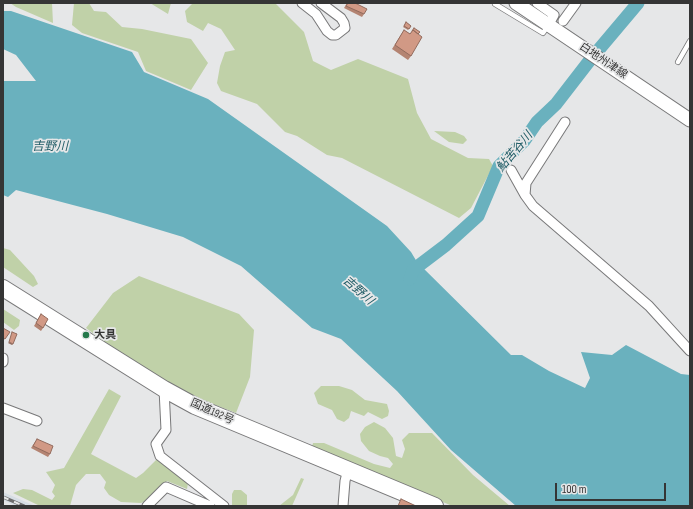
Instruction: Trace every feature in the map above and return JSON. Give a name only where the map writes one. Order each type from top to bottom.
[{"type":"highway","name":"国道192号","points":[[3,288],[164,389],[195,406],[436,506]]},
{"type":"main road","name":"白地州津線","points":[[516,3],[557,26],[685,117]]},
{"type":"street","points":[[302,3],[316,14],[327,31],[332,35],[336,35],[344,28],[344,23],[340,18],[320,3]]},
{"type":"street","points":[[537,3],[554,15],[557,26]]},
{"type":"street","points":[[557,26],[576,3]]},
{"type":"street","points":[[524,195],[526,184],[565,122]]},
{"type":"street","points":[[511,170],[524,195],[533,206],[582,250],[649,306],[690,351]]},
{"type":"street","points":[[164,389],[166,430],[156,444],[160,456],[224,506]]},
{"type":"street","points":[[3,408],[37,421]]},
{"type":"street","points":[[342,506],[348,469]]},
{"type":"street","points":[[147,506],[166,487],[210,506]]},
{"type":"lane","points":[[495,4],[543,34],[557,26]]},
{"type":"lane","points":[[678,62],[690,40]]},
{"type":"shaded area","points":[[3,492],[35,506],[16,506],[3,500]]},
{"type":"green space","points":[[10,3],[52,3],[53,23],[16,7]]},
{"type":"green space","points":[[74,3],[89,3],[94,11],[106,12],[122,27],[142,29],[191,39],[208,63],[191,90],[146,71],[138,52],[82,33],[72,25]]},
{"type":"green space","points":[[150,3],[171,3],[168,14]]},
{"type":"green space","points":[[193,3],[275,3],[304,32],[313,61],[331,70],[358,59],[408,79],[417,113],[431,139],[468,158],[489,159],[493,166],[471,208],[459,218],[342,158],[327,155],[297,136],[285,132],[257,104],[221,91],[217,83],[220,66],[225,52],[235,50],[221,29],[208,23],[203,31],[187,22],[185,11]]},
{"type":"green space","points":[[434,131],[455,132],[464,136],[467,140],[463,144],[449,142]]},
{"type":"green space","points":[[3,248],[10,250],[34,276],[38,284],[33,287],[3,267]]},
{"type":"green space","points":[[139,276],[239,314],[254,330],[250,377],[236,413],[172,388],[94,337],[94,334],[86,328],[113,293]]},
{"type":"green space","points":[[3,309],[20,320],[19,326],[14,330],[3,322]]},
{"type":"green space","points":[[321,386],[339,386],[352,390],[365,400],[387,404],[389,411],[388,416],[382,419],[368,412],[364,416],[351,411],[349,418],[344,422],[337,419],[332,410],[318,404],[314,393]]},
{"type":"green space","points":[[109,389],[121,396],[91,454],[136,478],[157,459],[188,483],[187,489],[167,481],[150,499],[141,503],[121,502],[109,495],[104,488],[106,482],[100,474],[86,474],[76,485],[70,506],[40,506],[13,493],[23,489],[32,490],[52,500],[55,496],[52,492],[55,485],[46,472],[64,468]]},
{"type":"green space","points":[[374,422],[385,428],[393,438],[396,456],[402,458],[405,449],[402,440],[409,433],[432,433],[473,475],[510,506],[450,505],[312,447],[313,443],[324,443],[374,464],[390,468],[393,464],[388,458],[369,451],[361,441],[360,434],[365,427]]},
{"type":"green space","points":[[301,478],[304,479],[292,506],[279,506],[293,495]]},
{"type":"green space","points":[[234,490],[241,490],[247,495],[247,506],[232,506],[232,494]]},
{"type":"water","name":"吉野川","points":[[3,11],[11,11],[132,52],[144,72],[208,99],[387,226],[411,252],[417,262],[511,355],[522,355],[549,371],[585,388],[590,378],[581,352],[612,355],[626,345],[681,374],[690,375],[690,506],[516,506],[451,450],[397,391],[341,339],[312,328],[241,266],[183,237],[107,214],[16,190],[8,197],[3,195],[3,81],[36,81],[16,55],[3,49]]},
{"type":"building","points":[[348,3],[355,3],[367,9],[364,14],[346,6]]},
{"type":"building","points":[[406,22],[411,26],[409,29],[404,26]]},
{"type":"building","points":[[414,28],[420,32],[418,34],[413,30],[412,31]]},
{"type":"building","points":[[404,30],[410,34],[413,30],[422,37],[411,56],[395,45]]},
{"type":"building","points":[[41,314],[48,319],[43,328],[36,323]]},
{"type":"building","points":[[3,328],[10,332],[5,339],[3,338]]},
{"type":"building","points":[[12,332],[17,334],[13,344],[9,342]]},
{"type":"building","points":[[37,439],[53,446],[50,454],[33,446]]},
{"type":"building","points":[[401,499],[416,506],[398,506]]},
{"type":"waterway","name":"鮎苦谷川","points":[[410,279],[413,270],[446,245],[478,216],[499,166],[524,141],[537,122],[556,104],[590,60],[638,3]]},
{"type":"railway","points":[[3,497],[24,506]]},
{"type":"place","name":"大具","points":[[86,335]]}]
